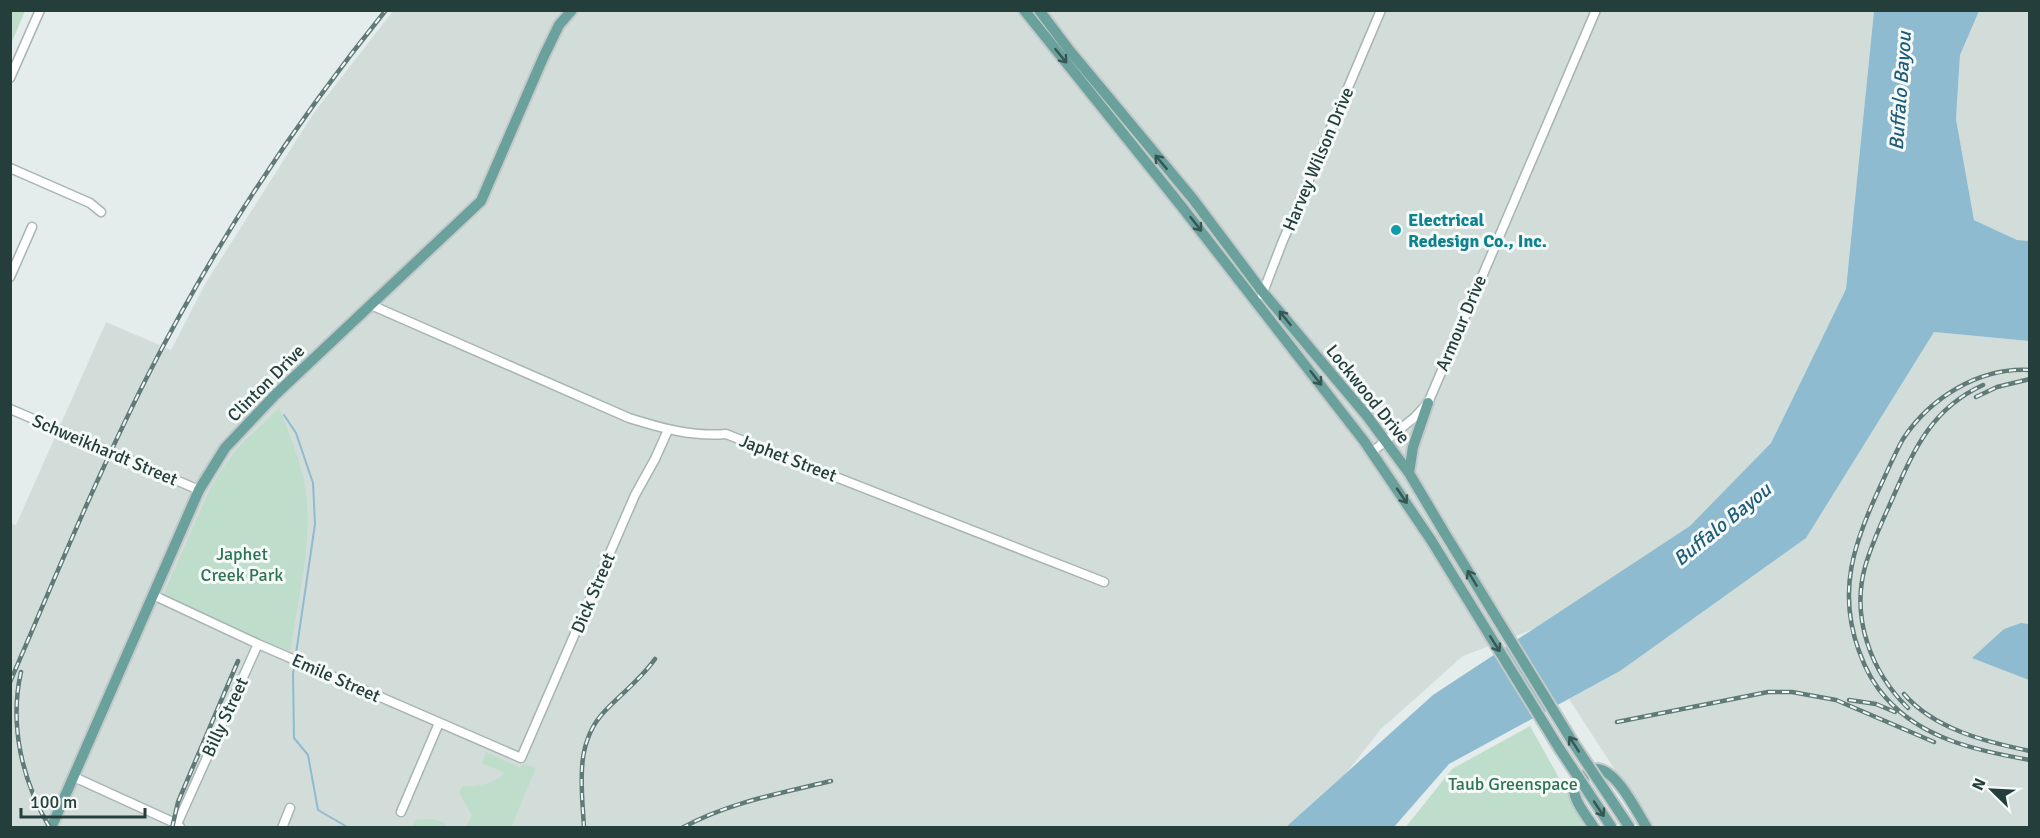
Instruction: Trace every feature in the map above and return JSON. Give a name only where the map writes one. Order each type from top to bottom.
[{"type":"main road","name":"Clinton Drive","points":[[51,828],[199,490],[225,448],[275,396],[481,201],[543,58],[559,26],[572,10]]},
{"type":"main road","name":"Lockwood Drive","points":[[1024,10],[1127,130],[1193,199],[1263,291],[1367,416],[1409,473],[1572,741],[1630,828]]},
{"type":"main road","name":"Lockwood Drive","points":[[1039,10],[1182,207],[1372,452],[1431,540],[1558,748],[1612,828]]},
{"type":"main road","points":[[1182,207],[1193,199]]},
{"type":"main road","points":[[1409,473],[1413,447],[1428,403]]},
{"type":"main road","points":[[1594,828],[1578,802],[1575,784],[1597,769],[1606,771],[1617,781],[1647,828]]},
{"type":"street","points":[[10,78],[40,10]]},
{"type":"street","name":"Harvey Wilson Drive","points":[[1262,310],[1263,291],[1381,10]]},
{"type":"street","name":"Armour Drive","points":[[1372,452],[1415,417],[1428,403],[1596,10]]},
{"type":"street","points":[[10,168],[90,202],[101,212]]},
{"type":"street","points":[[10,277],[32,227]]},
{"type":"street","name":"Japhet Street","points":[[371,304],[629,418],[668,430],[703,435],[726,434],[1104,582]]},
{"type":"street","name":"Schweikhardt Street","points":[[10,409],[199,490]]},
{"type":"street","name":"Dick Street","points":[[521,758],[635,495],[668,430]]},
{"type":"street","name":"Emile Street","points":[[153,595],[261,645],[521,758]]},
{"type":"street","name":"Billy Street","points":[[179,826],[261,645]]},
{"type":"street","points":[[401,812],[439,723]]},
{"type":"street","points":[[74,777],[179,826]]},
{"type":"street","points":[[282,828],[290,808]]},
{"type":"shaded area","points":[[393,11],[1874,11],[1846,289],[1771,443],[1668,551],[1542,626],[1463,656],[1381,729],[1318,809],[1292,827],[11,827],[10,523],[16,525],[106,322],[171,350],[205,284],[313,114]]},
{"type":"shaded area","points":[[1979,11],[2029,11],[2029,241],[2017,240],[1974,220],[1956,119],[1960,55]]},
{"type":"shaded area","points":[[1934,332],[2029,341],[2029,827],[1652,827],[1569,699],[1620,671],[1814,524]]},
{"type":"green space","points":[[10,11],[25,11],[11,44]]},
{"type":"green space","name":"Japhet Creek Park","points":[[279,408],[305,486],[308,527],[304,569],[290,651],[251,636],[163,595],[211,487],[222,469],[236,450]]},
{"type":"green space","name":"Taub Greenspace","points":[[1530,726],[1563,785],[1569,786],[1589,828],[1405,828],[1452,769]]},
{"type":"green space","points":[[486,752],[519,767],[525,764],[536,768],[511,827],[466,827],[472,815],[460,794],[460,789],[464,786],[486,784],[505,773],[482,763]]},
{"type":"green space","points":[[434,819],[444,823],[447,827],[412,827],[415,820]]},
{"type":"water","name":"Buffalo Bayou","points":[[1874,11],[1979,11],[1960,55],[1956,119],[1974,220],[2017,240],[2029,241],[2029,341],[1934,332],[1806,538],[1620,671],[1449,764],[1394,827],[1285,828],[1433,695],[1690,526],[1771,443],[1846,289]]},
{"type":"water","points":[[2021,623],[2029,624],[2029,680],[1972,658],[2004,629]]},
{"type":"waterway","points":[[284,415],[296,433],[313,483],[315,524],[293,674],[294,738],[308,755],[318,810],[349,828]]},
{"type":"railway","points":[[10,682],[110,454],[171,330],[256,188],[319,97],[386,10]]},
{"type":"railway","points":[[2030,370],[2011,370],[1992,374],[1957,388],[1927,410],[1914,424],[1897,451],[1862,529],[1851,568],[1849,588],[1849,608],[1861,657],[1877,687],[1900,712],[1916,724],[1952,741],[2030,760]]},
{"type":"railway","points":[[1976,397],[1997,387],[2030,379]]},
{"type":"railway","points":[[1908,708],[1884,678],[1867,643],[1861,605],[1861,586],[1865,567],[1875,539],[1918,445],[1938,417],[1966,394],[1983,385]]},
{"type":"railway","points":[[584,828],[582,767],[588,738],[604,712],[655,659]]},
{"type":"railway","points":[[172,828],[178,802],[238,661]]},
{"type":"railway","points":[[21,672],[17,712],[20,752],[32,791],[50,828]]},
{"type":"railway","points":[[1617,722],[1768,692],[1792,692],[1836,700],[1934,742]]},
{"type":"railway","points":[[1904,694],[1916,706],[1945,725],[1979,738],[2030,751]]},
{"type":"railway","points":[[1849,700],[1876,704],[1895,712]]},
{"type":"railway","points":[[682,828],[736,805],[831,781]]},
{"type":"place","name":"Electrical Redesign Co., Inc.","points":[[1396,230]]}]
